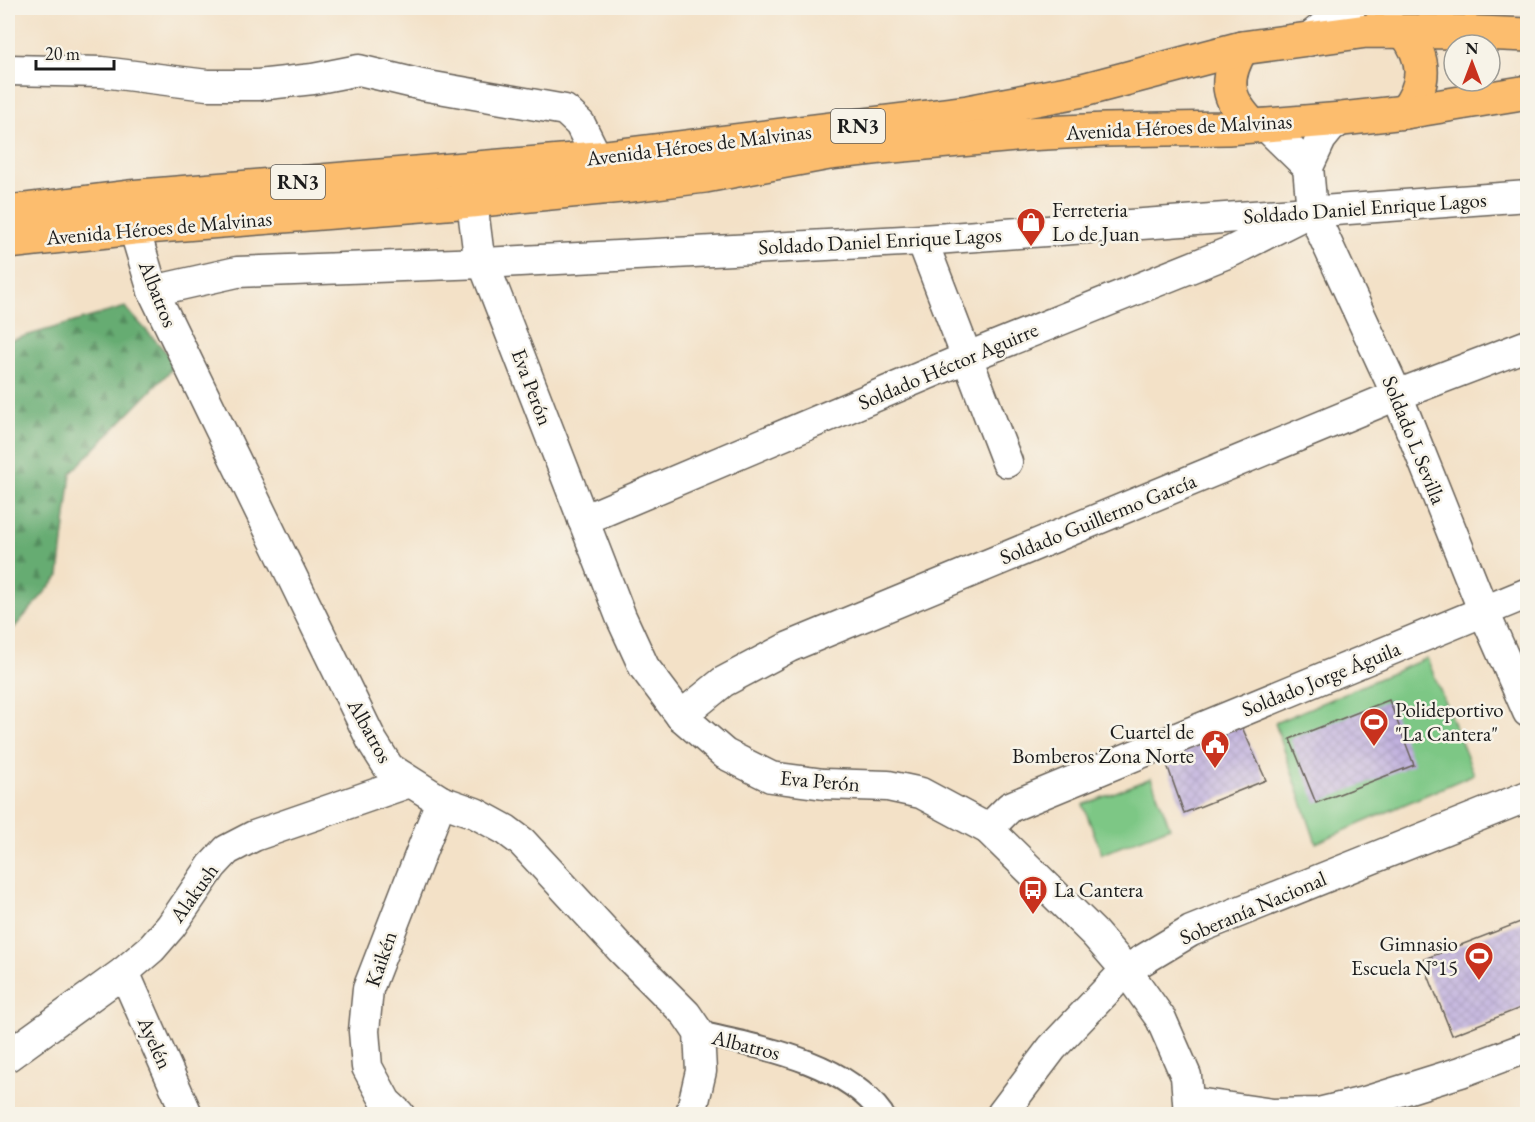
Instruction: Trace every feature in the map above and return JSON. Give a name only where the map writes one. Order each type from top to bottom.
[{"type":"highway","name":"Avenida Héroes de Malvinas","points":[[8,242],[131,212],[468,168],[597,158],[990,108],[1083,90],[1242,48],[1367,31],[1392,23],[1456,32],[1527,35]]},
{"type":"highway","points":[[1392,23],[1419,53],[1422,65],[1413,102],[1405,112]]},
{"type":"highway","points":[[1242,48],[1234,62],[1230,76],[1232,98],[1240,113],[1258,125]]},
{"type":"highway","name":"Avenida Héroes de Malvinas","points":[[8,212],[131,212],[471,201],[694,177],[829,153],[881,147],[1026,134],[1228,128],[1342,119],[1405,112],[1527,92]]},
{"type":"street","points":[[1310,39],[1349,8]]},
{"type":"street","points":[[8,70],[102,72],[207,85],[258,85],[359,70],[423,85],[565,110],[580,124],[597,158]]},
{"type":"street","points":[[1258,125],[1308,167],[1321,139],[1342,119]]},
{"type":"street","name":"Soldado L Sevilla","points":[[1308,167],[1312,211],[1397,396],[1527,712]]},
{"type":"street","name":"Eva Perón","points":[[468,168],[478,249],[483,263],[621,617],[644,667],[681,716],[725,754],[771,777],[824,784],[888,786],[921,794],[988,829],[1094,933],[1126,970],[1161,1019],[1186,1076],[1189,1108]]},
{"type":"street","name":"Soldado Daniel Enrique Lagos","points":[[153,291],[237,272],[483,263],[922,240],[1527,196]]},
{"type":"street","name":"Soldado Héctor Aguirre","points":[[583,520],[968,357],[1232,251],[1312,211]]},
{"type":"street","name":"Albatros","points":[[131,212],[153,291],[372,741],[389,768],[441,801],[475,813],[506,830],[522,842],[622,950],[686,1014],[699,1033],[774,1050],[830,1071],[873,1102],[882,1114]]},
{"type":"street","points":[[922,240],[1007,462]]},
{"type":"street","name":"Soldado Guillermo García","points":[[681,716],[723,682],[789,647],[1397,396],[1527,345]]},
{"type":"street","name":"Soldado Jorge Águila","points":[[988,829],[1010,807],[1527,593]]},
{"type":"street","name":"Alakush","points":[[8,1056],[124,972],[152,948],[171,926],[212,866],[227,850],[254,836],[410,782]]},
{"type":"street","name":"Soberanía Nacional","points":[[1002,1114],[1052,1048],[1126,970],[1191,931],[1527,796]]},
{"type":"street","name":"Kaikén","points":[[399,1114],[386,1102],[367,1068],[364,1031],[368,989],[441,801]]},
{"type":"street","name":"Ayelén","points":[[124,972],[187,1114]]},
{"type":"street","points":[[691,1114],[701,1071],[699,1033]]},
{"type":"street","points":[[1189,1108],[1273,1114],[1318,1113],[1368,1101],[1461,1072],[1527,1047]]},
{"type":"green space","points":[[125,307],[177,364],[71,473],[59,576],[8,635],[8,341]]},
{"type":"green space","name":"Polideportivo \"La Cantera\"","points":[[1427,658],[1474,774],[1316,843],[1275,723]]},
{"type":"green space","points":[[1151,778],[1170,827],[1102,854],[1083,805]]},
{"type":"building","points":[[1389,700],[1414,765],[1316,803],[1290,739]]},
{"type":"building","name":"Cuartel de Bomberos Zona Norte","points":[[1241,725],[1266,780],[1184,813],[1165,759]]},
{"type":"building","name":"Gimnasio Escuela N°15","points":[[1528,919],[1528,1005],[1452,1035],[1422,960]]},
{"type":"place","name":"Ferreteria Lo de Juan","points":[[1031,248]]},
{"type":"place","name":"Polideportivo \"La Cantera\"","points":[[1374,748]]},
{"type":"place","name":"Cuartel de Bomberos Zona Norte","points":[[1215,770]]},
{"type":"place","name":"La Cantera","points":[[1033,916]]},
{"type":"place","name":"Gimnasio Escuela N°15","points":[[1479,982]]}]
